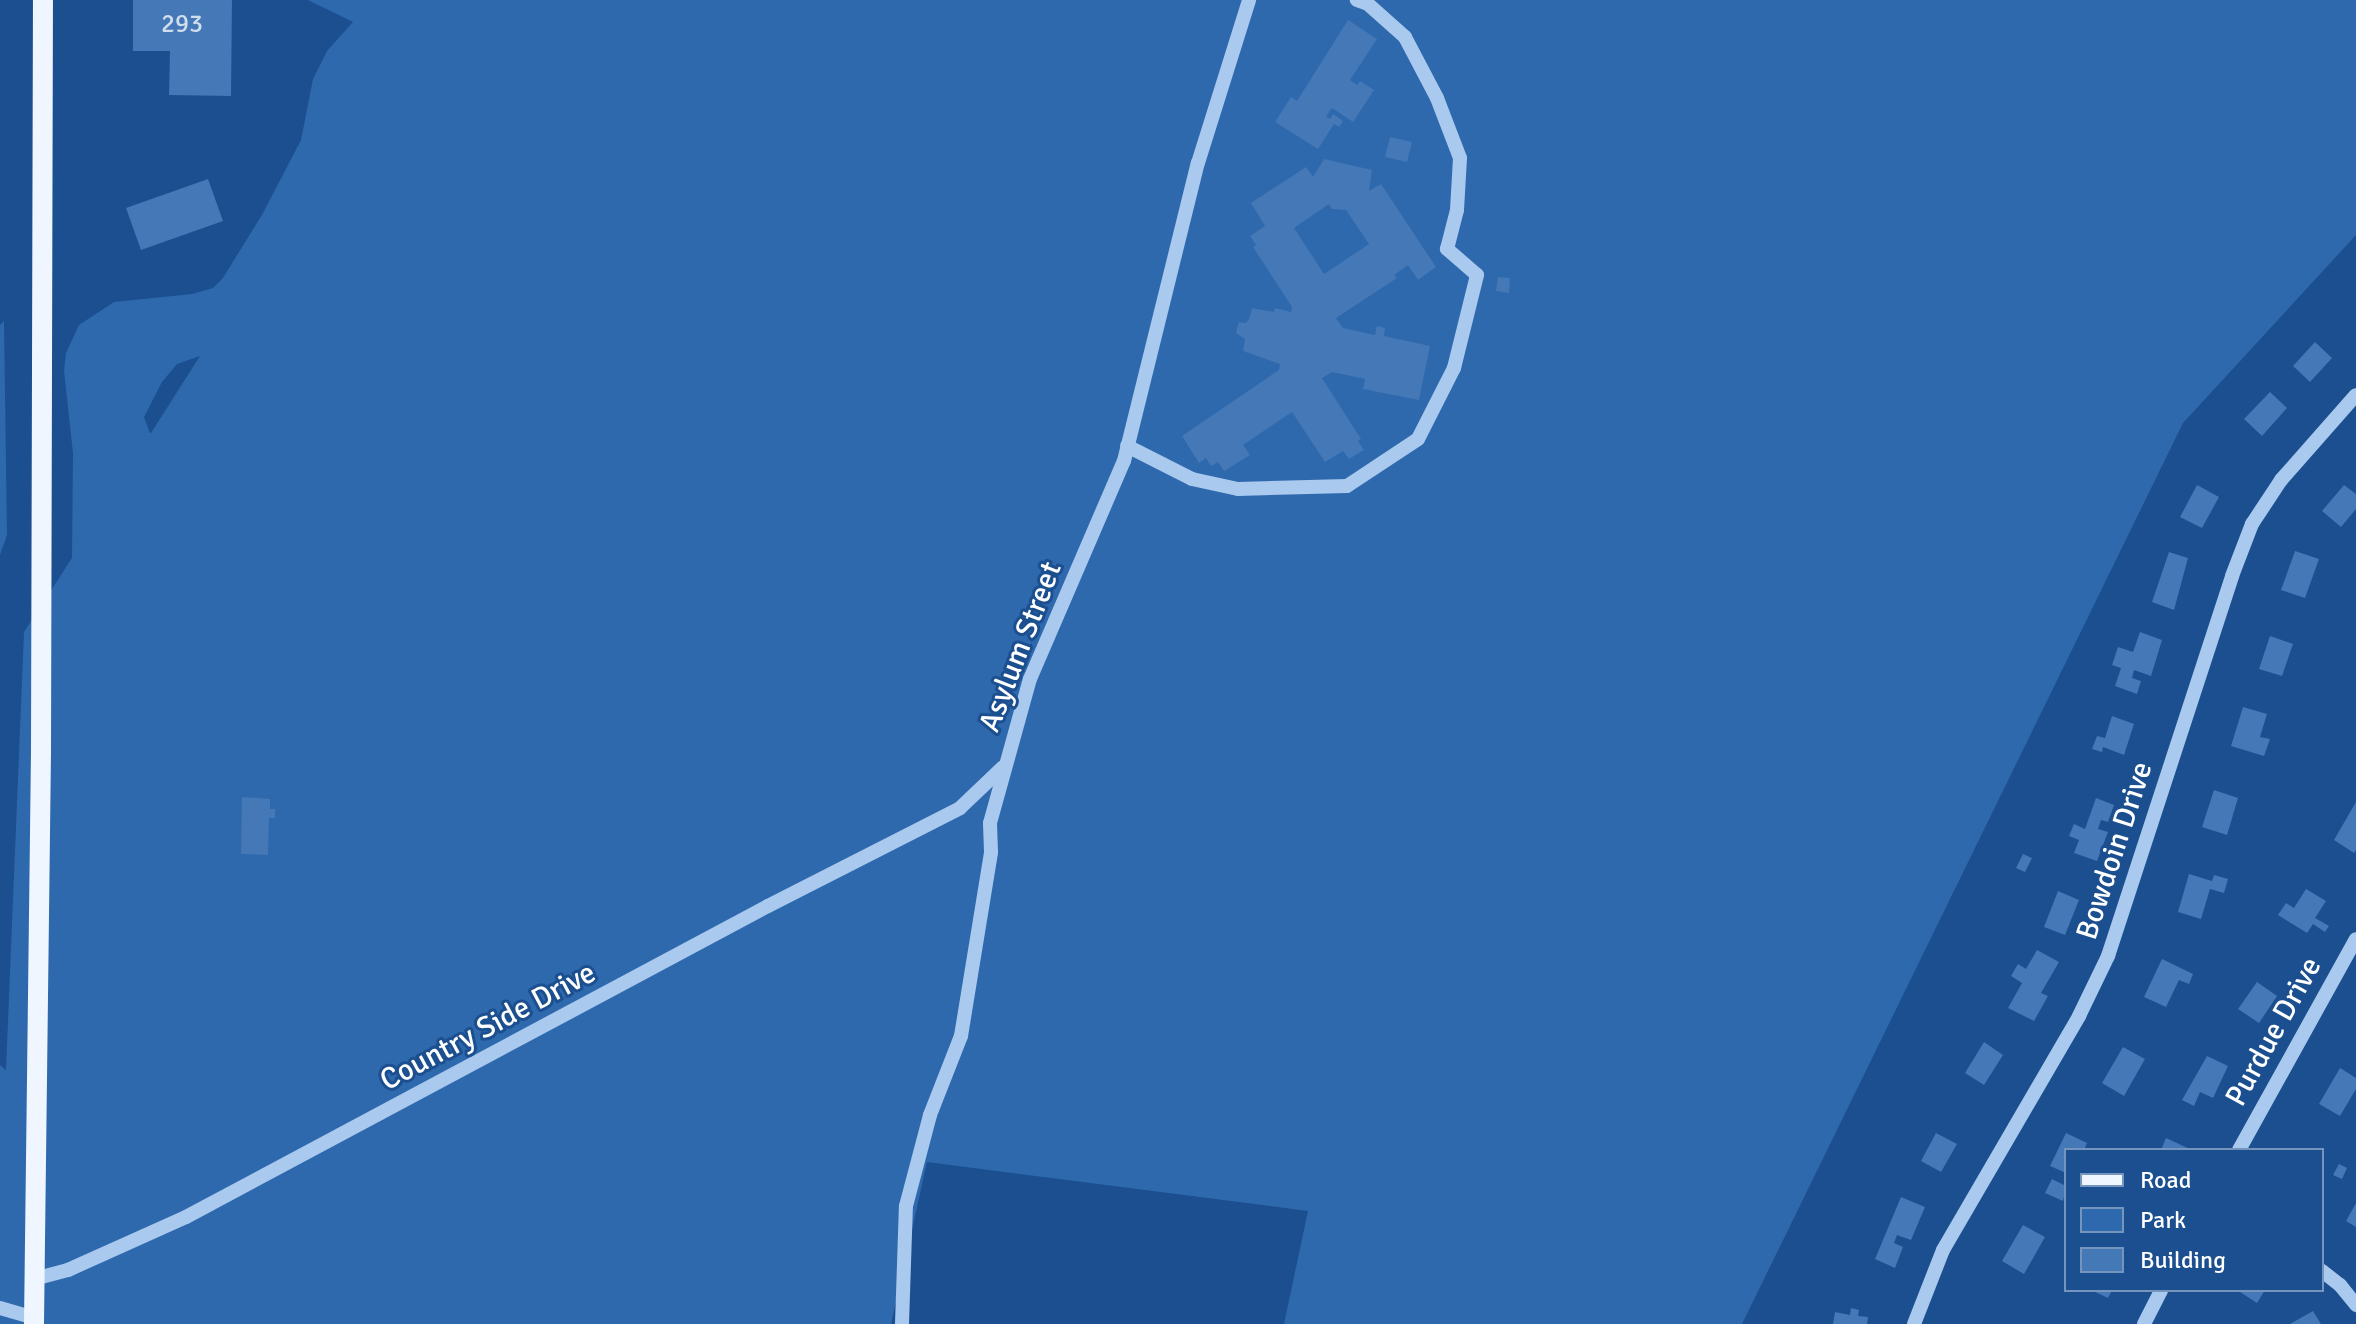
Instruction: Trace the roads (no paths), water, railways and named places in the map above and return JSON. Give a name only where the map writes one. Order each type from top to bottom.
[{"type":"main road","points":[[34,1321],[41,735],[43,0]]},
{"type":"street","name":"Asylum Street","points":[[902,1324],[906,1206],[930,1115],[961,1036],[991,852],[990,823],[1005,764],[1030,679],[1127,446],[1198,163],[1249,0]]},
{"type":"street","points":[[1127,446],[1192,479],[1238,489],[1347,486],[1418,439],[1454,368],[1477,275],[1447,249],[1457,210],[1460,158],[1437,98],[1405,37],[1368,4],[1357,0]]},
{"type":"street","name":"Bowdoin Drive","points":[[1914,1324],[1943,1250],[2079,1016],[2108,956],[2252,524],[2288,472],[2356,395]]},
{"type":"street","name":"Country Side Drive","points":[[34,1279],[68,1270],[186,1217],[768,906],[960,808],[1005,764]]},
{"type":"street","points":[[960,808],[973,809],[990,823]]},
{"type":"street","name":"Purdue Drive","points":[[2240,1148],[2356,939]]},
{"type":"street","points":[[2324,1273],[2340,1285],[2356,1305]]},
{"type":"street","points":[[2144,1324],[2160,1292]]},
{"type":"street","points":[[0,1308],[34,1321]]}]
